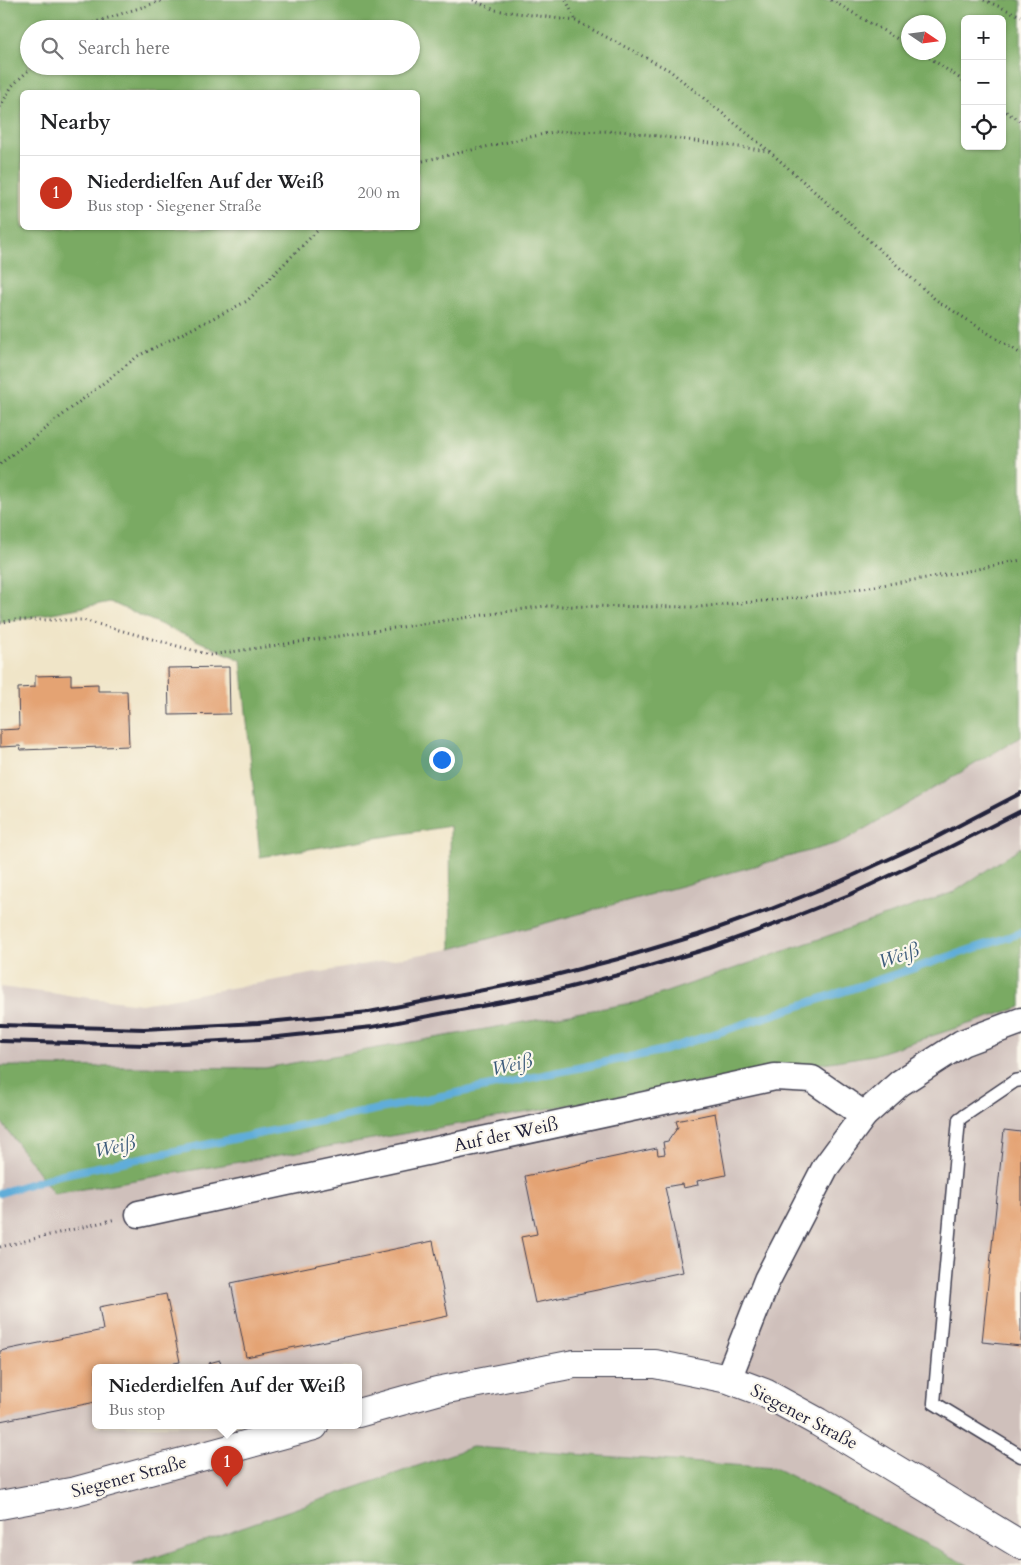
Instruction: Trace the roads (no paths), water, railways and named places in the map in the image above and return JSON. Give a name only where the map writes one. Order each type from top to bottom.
[{"type":"main road","name":"Siegener Straße","points":[[362,1412],[437,1391],[574,1364],[655,1364],[728,1379],[765,1393],[818,1422],[1021,1545]]},
{"type":"main road","name":"Siegener Straße","points":[[0,1505],[76,1491],[303,1429]]},
{"type":"street","points":[[728,1379],[767,1280],[824,1168],[864,1115],[900,1083],[962,1043],[1021,1021]]},
{"type":"street","name":"Auf der Weiß","points":[[140,1214],[775,1077],[812,1079],[864,1115]]},
{"type":"lane","points":[[1021,1080],[1015,1081],[959,1119],[934,1403],[1021,1456]]},
{"type":"waterway","name":"Weiß","points":[[0,1193],[59,1175],[665,1050],[1021,933]]},
{"type":"railway","points":[[0,1025],[144,1029],[258,1023],[369,1012],[536,980],[618,959],[698,935],[771,909],[841,881],[935,838],[1021,793]]},
{"type":"railway","points":[[0,1041],[146,1045],[259,1039],[372,1027],[539,995],[626,973],[710,948],[781,922],[849,895],[1021,811]]},
{"type":"place","name":"Niederdielfen Auf der Weiß","points":[[227,1487]]}]
